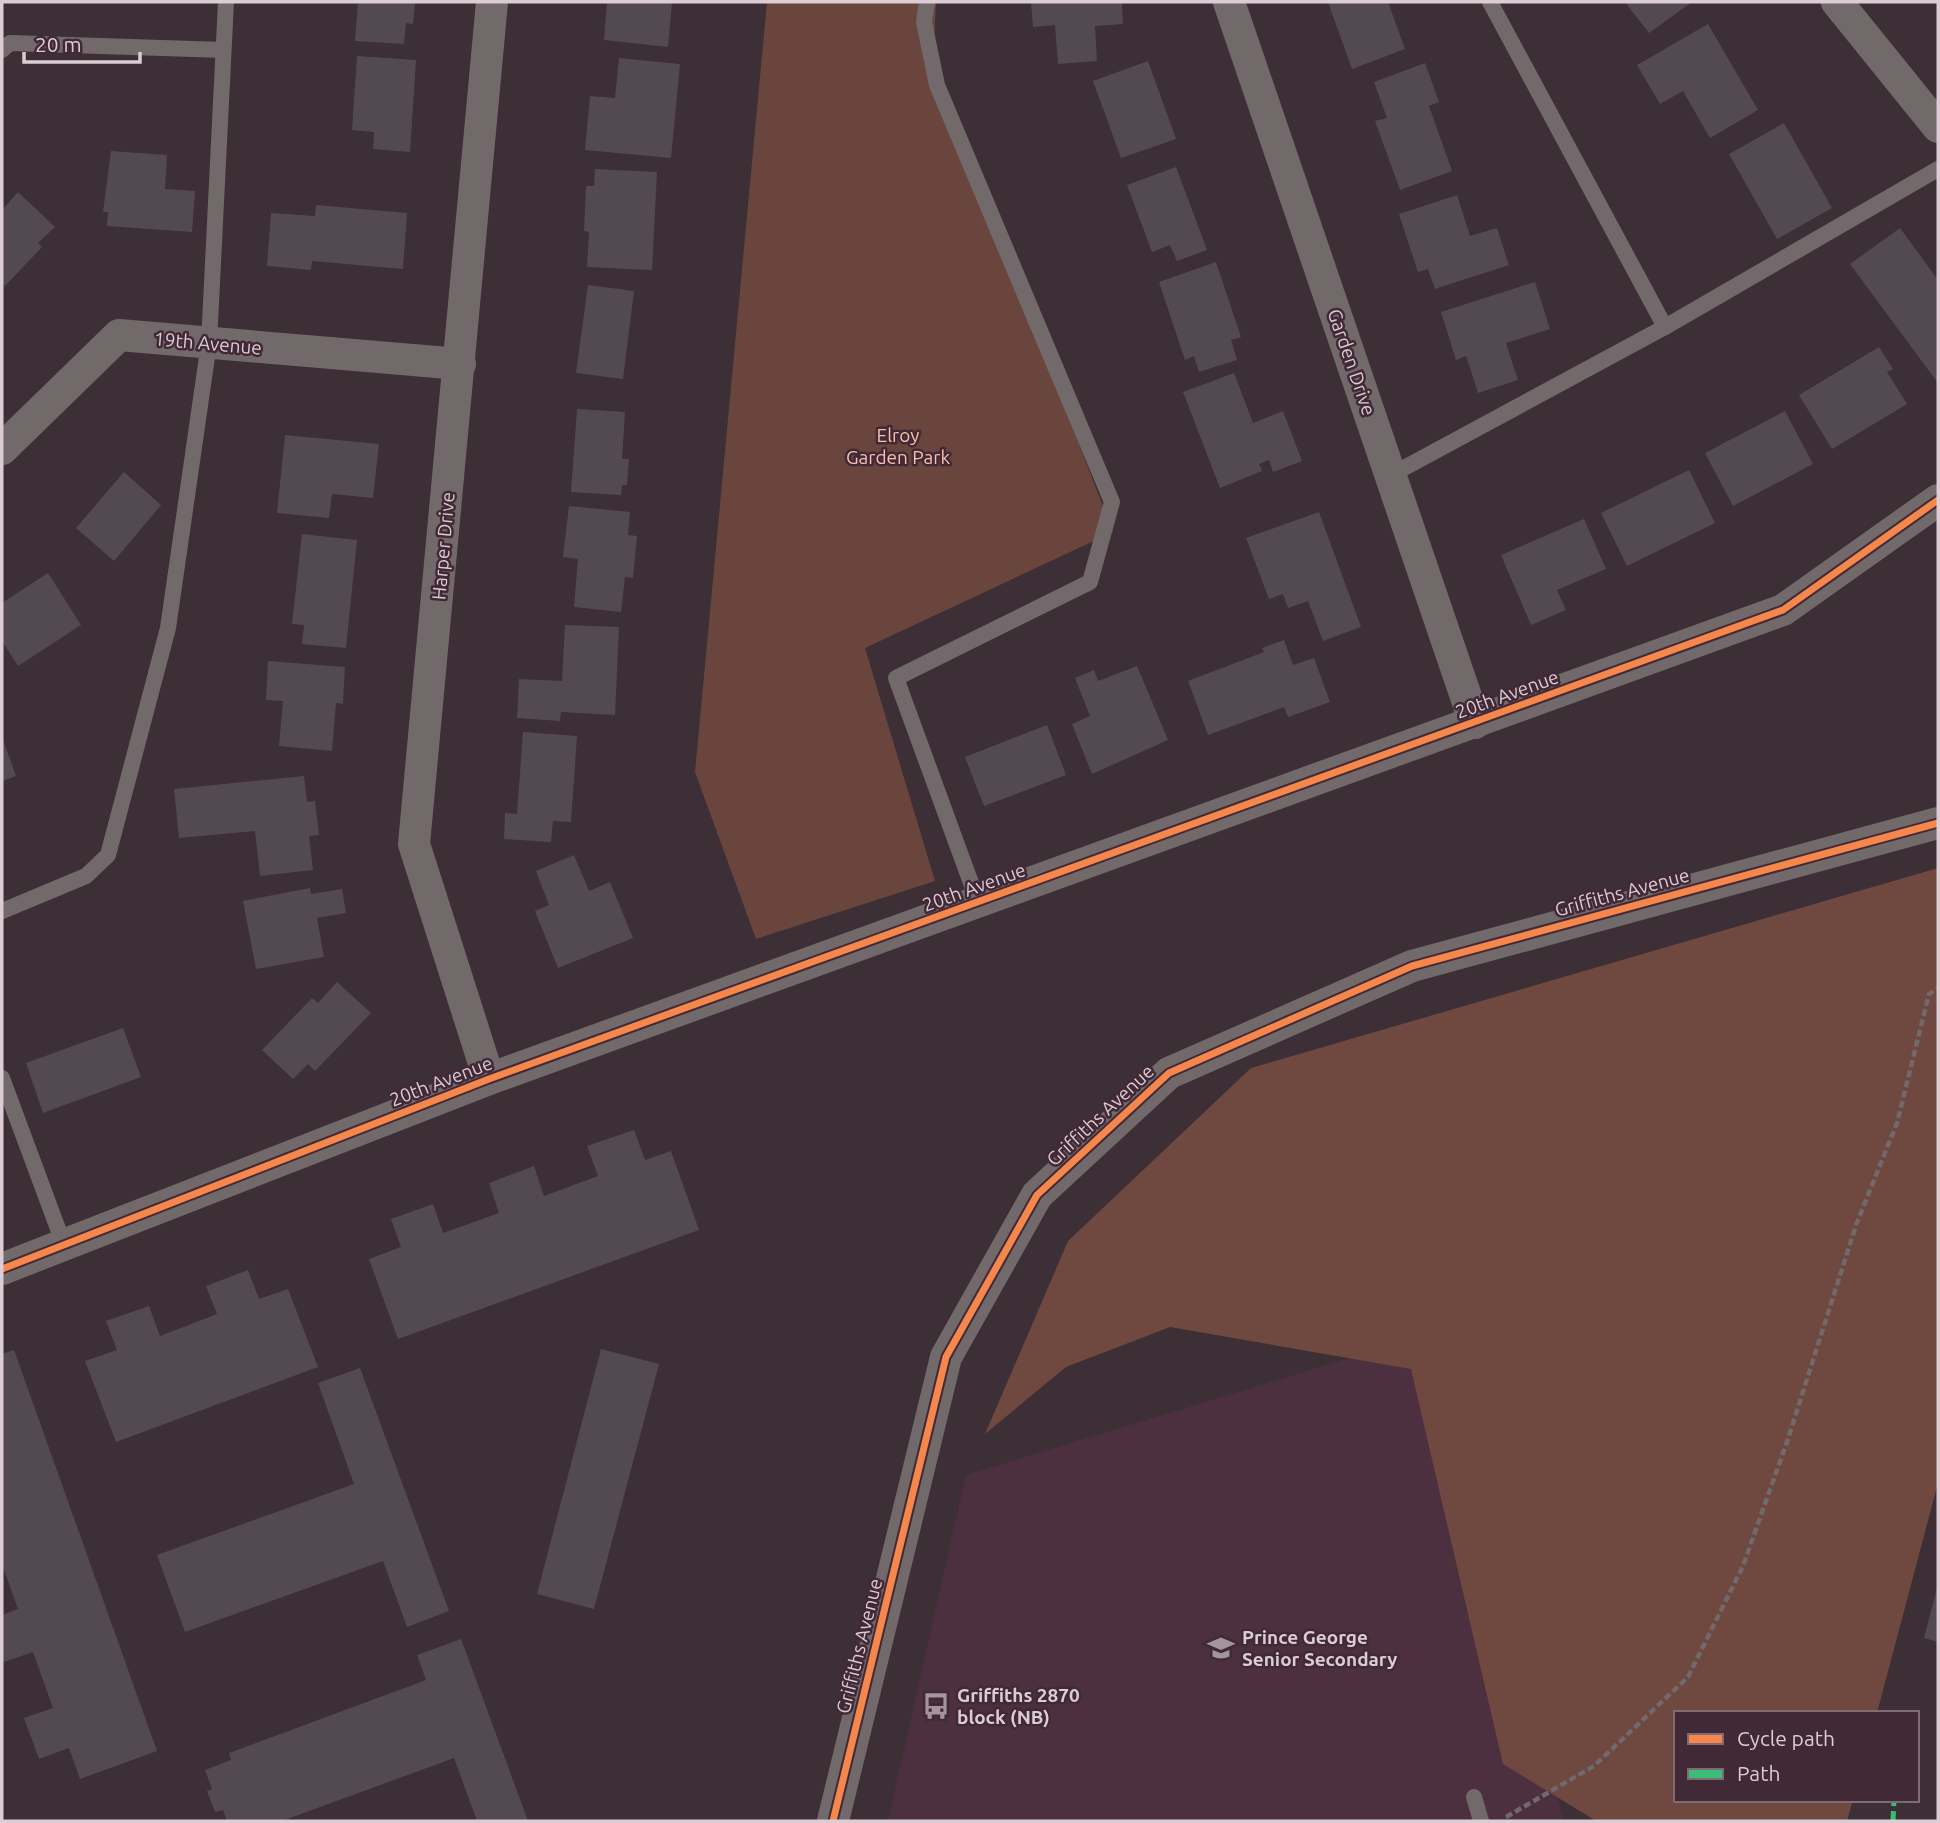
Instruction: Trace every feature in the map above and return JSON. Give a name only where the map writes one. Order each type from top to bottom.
[{"type":"street","name":"Harper Drive","points":[[489,1079],[414,844],[492,2]]},
{"type":"street","name":"Garden Drive","points":[[1229,2],[1475,723]]},
{"type":"street","points":[[1837,2],[1938,127]]},
{"type":"street","name":"19th Avenue","points":[[2,449],[119,335],[460,364]]},
{"type":"street","name":"20th Avenue","points":[[2,1269],[489,1079],[1783,610],[1938,500]]},
{"type":"street","name":"Griffiths Avenue","points":[[833,1821],[946,1357],[1037,1195],[1169,1073],[1412,966],[1938,823]]},
{"type":"lane","points":[[2,911],[86,876],[108,855],[168,628],[209,343],[226,2]]},
{"type":"lane","points":[[927,2],[924,22],[937,85],[1112,502],[1090,582],[896,678],[978,902]]},
{"type":"lane","points":[[1490,2],[1665,327]]},
{"type":"lane","points":[[2,50],[10,43],[223,50]]},
{"type":"lane","points":[[1391,475],[1665,327],[1938,169]]},
{"type":"lane","points":[[2,1078],[64,1245]]},
{"type":"lane","points":[[1474,1797],[1481,1821]]},
{"type":"path","points":[[1500,1821],[1594,1766],[1688,1677],[1743,1566],[1856,1225],[1897,1123],[1928,994],[1938,988]]},
{"type":"shaded area","points":[[1938,868],[1938,1483],[1878,1711],[1674,1711],[1674,1802],[1852,1802],[1847,1821],[1596,1821],[1503,1764],[1411,1369],[1170,1327],[1066,1367],[985,1434],[1068,1241],[1251,1068]]},
{"type":"shaded area","name":"Prince George Senior Secondary","points":[[1425,1335],[1564,1821],[888,1821],[966,1475]]},
{"type":"green space","name":"Elroy Garden Park","points":[[767,2],[936,2],[933,68],[1113,532],[865,648],[935,881],[756,939],[695,772]]},
{"type":"building","points":[[358,2],[415,2],[413,24],[406,23],[404,44],[355,41]]},
{"type":"building","points":[[607,2],[672,2],[668,47],[604,40]]},
{"type":"building","points":[[1031,2],[1122,2],[1123,24],[1095,26],[1097,61],[1058,64],[1055,25],[1033,27]]},
{"type":"building","points":[[1328,2],[1388,2],[1405,49],[1352,69]]},
{"type":"building","points":[[1625,2],[1692,2],[1649,33]]},
{"type":"building","points":[[1708,24],[1758,110],[1710,138],[1683,91],[1660,104],[1637,65]]},
{"type":"building","points":[[357,56],[416,60],[410,152],[373,149],[374,132],[352,130]]},
{"type":"building","points":[[619,58],[680,64],[671,158],[585,150],[590,96],[615,98]]},
{"type":"building","points":[[1148,61],[1176,139],[1121,158],[1093,81]]},
{"type":"building","points":[[1425,63],[1439,102],[1429,106],[1452,171],[1400,190],[1375,121],[1387,118],[1374,82]]},
{"type":"building","points":[[1784,123],[1832,208],[1777,239],[1729,154]]},
{"type":"building","points":[[111,151],[167,155],[165,189],[195,191],[192,232],[107,226],[108,212],[103,212]]},
{"type":"building","points":[[1176,167],[1207,250],[1177,261],[1170,245],[1152,252],[1127,185]]},
{"type":"building","points":[[595,169],[657,172],[652,270],[587,267],[589,232],[584,231],[586,186],[594,186]]},
{"type":"building","points":[[18,192],[55,227],[38,243],[42,247],[5,286],[2,283],[2,210]]},
{"type":"building","points":[[1457,195],[1470,236],[1497,228],[1509,265],[1435,289],[1428,269],[1418,272],[1399,214]]},
{"type":"building","points":[[316,205],[407,213],[403,269],[312,261],[311,270],[267,266],[271,213],[315,216]]},
{"type":"building","points":[[1900,228],[1938,280],[1938,383],[1850,264]]},
{"type":"building","points":[[1216,262],[1241,337],[1231,340],[1237,360],[1199,372],[1194,356],[1185,360],[1159,282]]},
{"type":"building","points":[[1535,282],[1550,329],[1506,343],[1518,380],[1478,393],[1466,356],[1456,360],[1441,312]]},
{"type":"building","points":[[588,285],[634,291],[623,379],[576,373]]},
{"type":"building","points":[[1879,347],[1893,369],[1887,372],[1907,404],[1832,449],[1799,395]]},
{"type":"building","points":[[1234,373],[1253,423],[1283,411],[1302,461],[1273,472],[1269,460],[1259,464],[1262,471],[1220,488],[1183,392]]},
{"type":"building","points":[[577,409],[625,412],[622,459],[629,459],[627,485],[622,485],[621,495],[571,492]]},
{"type":"building","points":[[1785,411],[1813,464],[1733,506],[1705,453]]},
{"type":"building","points":[[285,435],[379,444],[373,498],[332,494],[329,518],[277,513]]},
{"type":"building","points":[[1689,470],[1715,523],[1627,566],[1601,513]]},
{"type":"building","points":[[124,472],[161,505],[114,561],[76,528]]},
{"type":"building","points":[[569,506],[630,512],[628,535],[637,536],[633,578],[625,577],[621,612],[574,607],[578,559],[563,557]]},
{"type":"building","points":[[1319,512],[1361,627],[1323,641],[1308,601],[1288,608],[1283,594],[1269,599],[1246,538]]},
{"type":"building","points":[[1584,519],[1606,569],[1557,590],[1566,610],[1531,625],[1501,555]]},
{"type":"building","points":[[302,534],[357,540],[346,648],[302,644],[304,625],[292,624]]},
{"type":"building","points":[[48,573],[81,625],[18,666],[2,641],[2,603]]},
{"type":"building","points":[[565,625],[619,627],[615,715],[561,712],[560,721],[517,718],[519,679],[562,681]]},
{"type":"building","points":[[1284,640],[1293,665],[1314,658],[1330,702],[1288,717],[1284,707],[1208,735],[1188,681],[1264,652],[1262,648]]},
{"type":"building","points":[[268,661],[345,667],[343,704],[336,703],[332,751],[279,746],[283,701],[266,700]]},
{"type":"building","points":[[1137,666],[1168,740],[1092,774],[1072,724],[1090,716],[1075,678],[1094,670],[1098,681]]},
{"type":"building","points":[[1047,725],[1066,775],[984,806],[965,757]]},
{"type":"building","points":[[523,732],[577,736],[571,822],[553,821],[551,842],[504,839],[505,813],[517,814]]},
{"type":"building","points":[[2,737],[16,776],[2,781]]},
{"type":"building","points":[[304,776],[307,802],[315,801],[319,835],[309,836],[313,870],[260,876],[255,831],[179,838],[174,789]]},
{"type":"building","points":[[574,855],[589,891],[610,882],[633,938],[558,968],[535,911],[549,905],[536,871]]},
{"type":"building","points":[[310,888],[311,894],[342,889],[346,913],[317,918],[324,957],[256,969],[243,901]]},
{"type":"building","points":[[337,982],[371,1013],[315,1071],[308,1064],[293,1079],[262,1050],[312,998],[318,1003]]},
{"type":"building","points":[[123,1028],[141,1077],[43,1113],[26,1063]]},
{"type":"building","points":[[634,1130],[645,1160],[671,1151],[699,1230],[398,1339],[369,1259],[401,1247],[391,1219],[433,1204],[443,1233],[499,1213],[489,1183],[534,1166],[544,1196],[598,1176],[587,1146]]},
{"type":"building","points":[[248,1270],[259,1299],[288,1289],[318,1367],[116,1442],[85,1361],[117,1350],[106,1321],[149,1306],[160,1336],[217,1314],[206,1286]]},
{"type":"building","points":[[601,1349],[659,1364],[594,1609],[537,1594]]},
{"type":"building","points":[[14,1350],[157,1751],[80,1779],[69,1748],[39,1759],[24,1718],[53,1708],[33,1652],[4,1662],[2,1657],[2,1615],[18,1609],[2,1564],[2,1354]]},
{"type":"building","points":[[360,1368],[449,1611],[407,1627],[383,1561],[185,1632],[157,1555],[354,1484],[318,1383]]},
{"type":"building","points":[[1938,1589],[1938,1642],[1924,1638]]},
{"type":"building","points":[[461,1639],[528,1821],[477,1821],[454,1758],[282,1821],[227,1821],[223,1810],[215,1812],[207,1791],[212,1789],[205,1770],[231,1760],[229,1753],[426,1680],[417,1655]]},
{"type":"marked path","points":[[1893,1821],[1894,1802]]},
{"type":"cycle path","points":[[2,1269],[489,1079],[1783,610],[1938,500]]},
{"type":"cycle path","points":[[833,1821],[946,1357],[1037,1195],[1169,1073],[1412,966],[1938,823]]},
{"type":"place","name":"Prince George Senior Secondary","points":[[1221,1648]]},
{"type":"place","name":"Griffiths 2870 block (NB)","points":[[936,1706]]}]
